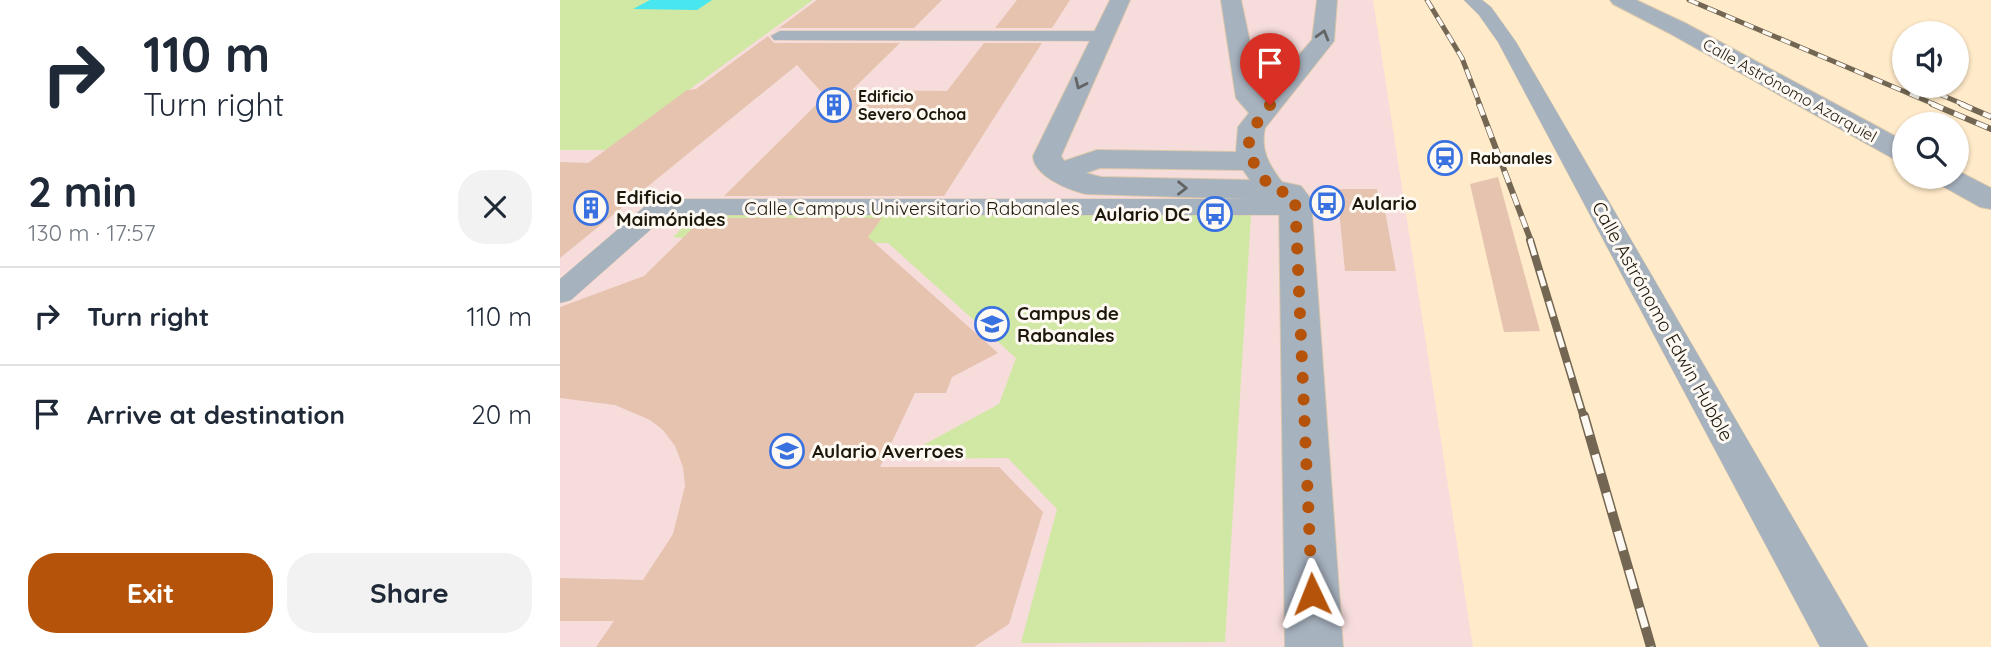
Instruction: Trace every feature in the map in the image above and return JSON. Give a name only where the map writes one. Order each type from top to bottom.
[{"type":"street","name":"Calle Campus Universitario Rabanales","points":[[1120,0],[1047,156],[1048,164],[1059,173],[1070,176],[1074,167],[1097,159],[1273,186]]},
{"type":"street","points":[[1231,0],[1250,98],[1255,107],[1269,107]]},
{"type":"street","points":[[1314,647],[1273,186],[1248,140],[1252,127],[1323,41],[1327,0]]},
{"type":"street","name":"Calle Astrónomo Edwin Hubble","points":[[1472,0],[1485,12],[1507,42],[1845,647]]},
{"type":"street","points":[[1603,0],[1628,7],[1677,28]]},
{"type":"street","points":[[1620,0],[1677,28]]},
{"type":"street","name":"Calle Astrónomo Azarquiel","points":[[1677,28],[1892,146]]},
{"type":"street","points":[[780,36],[1103,36]]},
{"type":"street","name":"Calle Campus Universitario Rabanales","points":[[560,294],[660,207],[1273,186]]},
{"type":"street","points":[[1969,188],[1991,200]]},
{"type":"shaded area","name":"Campus de Rabanales","points":[[560,0],[1373,0],[1473,647],[560,647]]},
{"type":"green space","points":[[560,0],[813,0],[606,150],[560,150]]},
{"type":"green space","points":[[696,215],[1251,215],[1225,642],[1021,643],[1057,509],[1008,458],[910,459],[914,450],[999,404],[1016,358],[888,243],[679,243],[683,238],[673,237]]},
{"type":"water","points":[[650,0],[712,0],[697,10],[633,9]]},
{"type":"building","points":[[817,0],[942,0],[914,28],[780,28],[775,31]]},
{"type":"building","points":[[1017,0],[1070,0],[1052,28],[995,28]]},
{"type":"building","points":[[768,36],[774,43],[900,43],[852,90],[947,91],[984,43],[1042,43],[944,196],[724,196],[825,96],[797,65],[560,258],[560,162],[588,163],[687,90],[696,89]]},
{"type":"building","points":[[1498,177],[1540,331],[1504,332],[1470,184]]},
{"type":"building","points":[[1337,189],[1377,189],[1378,195],[1382,195],[1396,271],[1345,271]]},
{"type":"building","name":"Aulario Averroes","points":[[703,218],[882,218],[868,237],[998,353],[952,377],[946,393],[915,393],[880,467],[999,467],[1043,512],[1009,624],[974,647],[596,647],[614,621],[560,621],[560,578],[643,580],[673,534],[685,486],[683,467],[675,446],[663,430],[650,420],[615,405],[560,398],[560,307],[644,276]]},
{"type":"railway","points":[[1427,0],[1462,58],[1480,105]]},
{"type":"railway","points":[[1689,0],[1936,105]]},
{"type":"railway","points":[[1948,98],[1965,105]]},
{"type":"railway","points":[[1479,104],[1531,241]]},
{"type":"railway","points":[[1932,104],[1991,129]]},
{"type":"railway","points":[[1961,104],[1991,117]]},
{"type":"railway","points":[[1530,240],[1584,418]]},
{"type":"railway","points":[[1584,416],[1651,647]]},
{"type":"place","name":"Edificio Severo Ochoa","points":[[834,105]]},
{"type":"place","name":"Rabanales","points":[[1445,158]]},
{"type":"place","name":"Aulario","points":[[1327,203]]},
{"type":"place","name":"Edificio Maimónides","points":[[591,208]]},
{"type":"place","name":"Aulario DC","points":[[1215,214]]},
{"type":"place","name":"Campus de Rabanales","points":[[992,324]]},
{"type":"place","name":"Aulario Averroes","points":[[787,451]]},
{"type":"route","points":[[1270,105],[1252,127],[1248,140],[1251,161],[1272,190],[1290,193],[1295,199],[1312,594]]}]
